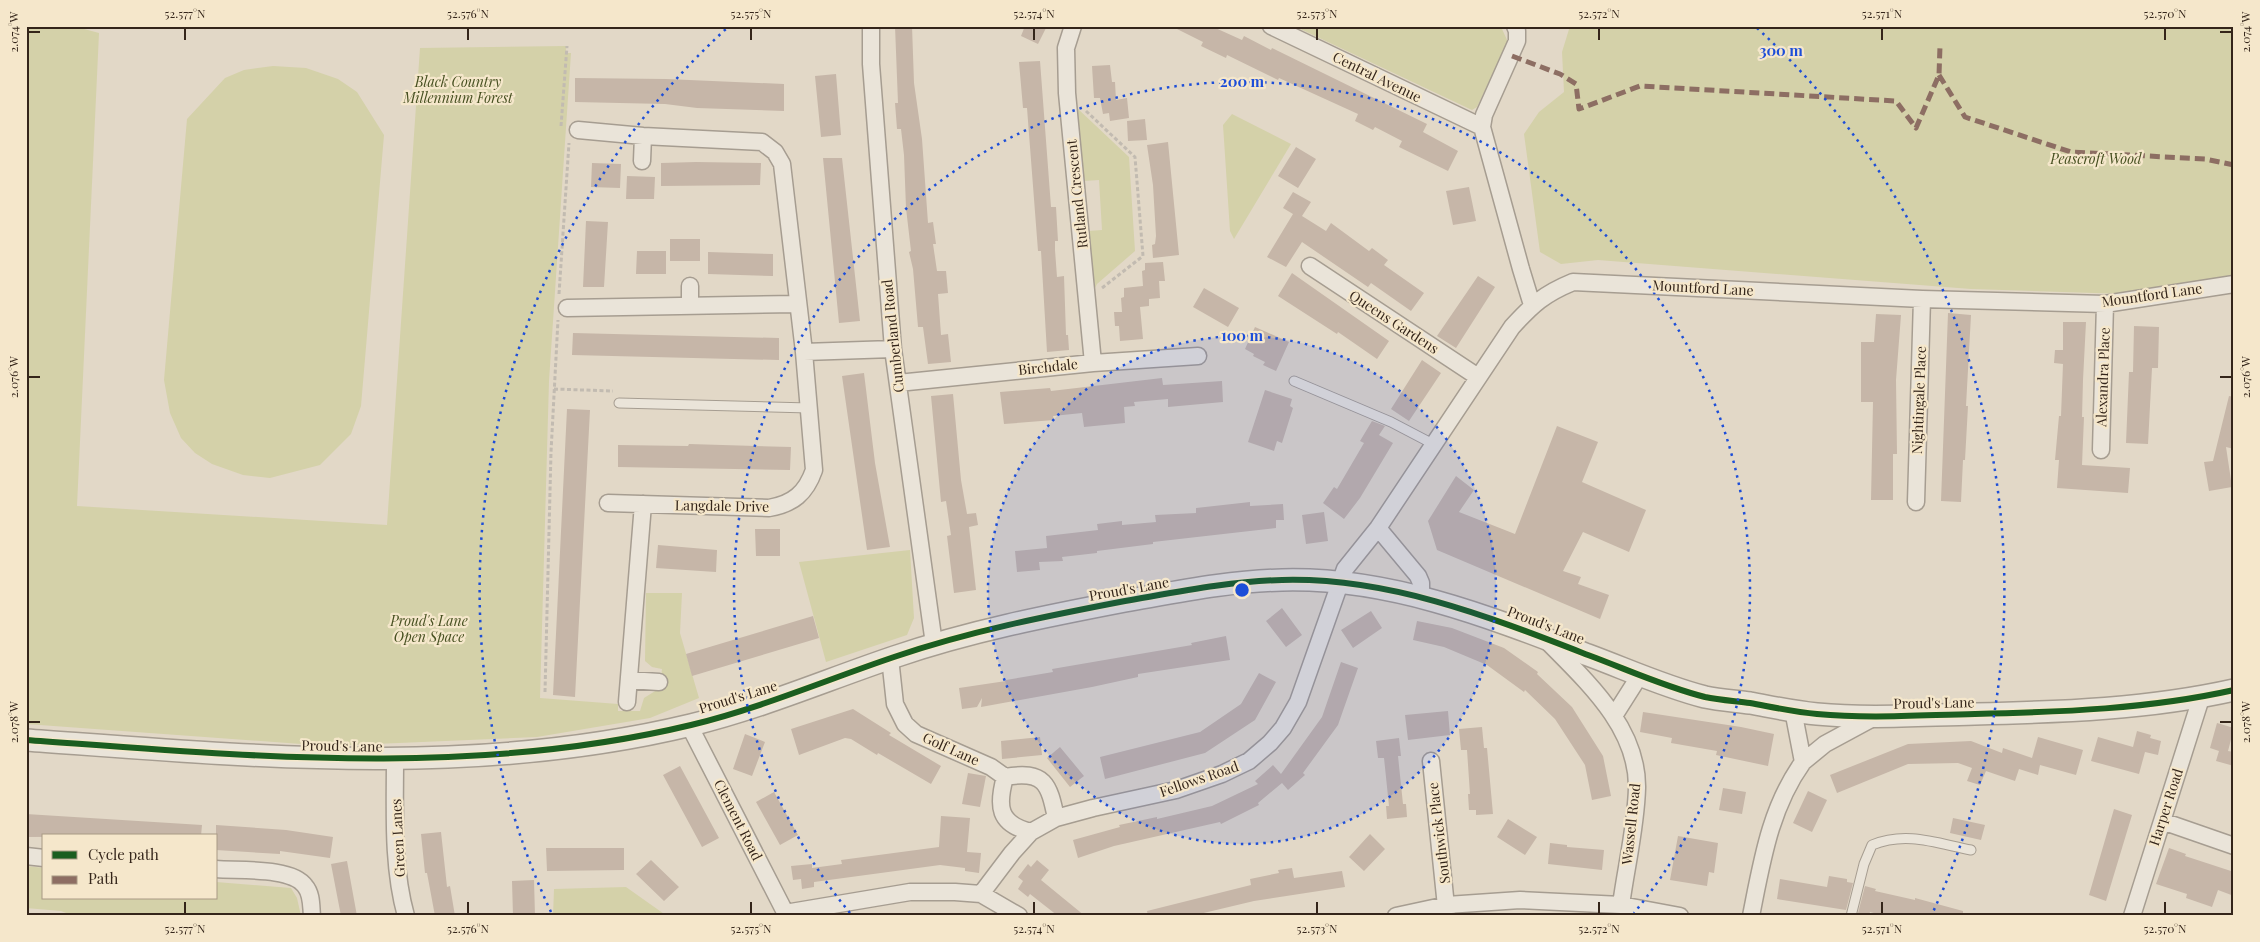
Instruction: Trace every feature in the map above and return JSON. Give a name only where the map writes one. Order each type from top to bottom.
[{"type":"street","name":"Cumberland Road","points":[[871,26],[871,64],[893,349],[934,644]]},
{"type":"street","name":"Rutland Crescent","points":[[1073,26],[1066,48],[1067,93],[1093,363]]},
{"type":"street","name":"Central Avenue","points":[[1271,26],[1482,127]]},
{"type":"street","points":[[1515,26],[1517,41],[1484,115],[1482,127],[1532,305]]},
{"type":"street","name":"Langdale Drive","points":[[574,135],[643,136],[762,142],[775,152],[782,164],[804,352],[814,470],[809,484],[798,498],[784,506],[769,508],[608,503]]},
{"type":"street","points":[[642,161],[643,136]]},
{"type":"street","name":"Queens Gardens","points":[[1310,266],[1478,377]]},
{"type":"street","name":"Mountford Lane","points":[[1378,528],[1512,327],[1532,305],[1550,292],[1573,282],[1922,299],[2105,304],[2234,284]]},
{"type":"street","points":[[690,286],[690,306]]},
{"type":"street","name":"Nightingale Place","points":[[1916,502],[1922,299]]},
{"type":"street","points":[[561,308],[797,304]]},
{"type":"street","name":"Alexandra Place","points":[[2101,450],[2105,304]]},
{"type":"street","points":[[804,352],[893,349]]},
{"type":"street","name":"Birchdale","points":[[898,383],[1093,363],[1198,356]]},
{"type":"street","points":[[627,702],[643,504]]},
{"type":"street","points":[[1378,528],[1418,576],[1421,583],[1421,598]]},
{"type":"street","name":"Fellows Road","points":[[981,894],[1012,852],[1031,832],[1056,818],[1176,790],[1222,774],[1249,761],[1283,728],[1298,702],[1339,582],[1345,569],[1378,528]]},
{"type":"street","name":"Proud's Lane","points":[[26,740],[338,760],[395,760],[484,756],[596,745],[689,725],[749,709],[890,658],[1003,625],[1226,584],[1286,580],[1339,582],[1421,598],[1484,615],[1640,675],[1704,696],[1814,714],[1876,716],[2053,713],[2132,707],[2201,698],[2234,690]]},
{"type":"street","name":"Wassell Road","points":[[1543,638],[1581,676],[1614,716],[1630,750],[1637,787],[1621,905]]},
{"type":"street","name":"Golf Lane","points":[[890,658],[895,704],[905,724],[916,734],[991,767],[1005,777]]},
{"type":"street","points":[[1614,716],[1640,675]]},
{"type":"street","points":[[629,680],[659,682]]},
{"type":"street","name":"Harper Road","points":[[2132,916],[2201,698]]},
{"type":"street","points":[[1793,710],[1803,762]]},
{"type":"street","points":[[1751,916],[1769,830],[1789,782],[1803,762],[1825,744],[1876,716]]},
{"type":"street","name":"Clement Road","points":[[689,725],[786,914]]},
{"type":"street","name":"Green Lanes","points":[[395,760],[396,830],[399,872],[406,916]]},
{"type":"street","name":"Southwick Place","points":[[1431,761],[1447,911]]},
{"type":"street","points":[[1031,832],[1013,826],[1004,816],[1001,808],[1001,793],[1005,777],[1019,774],[1040,779],[1052,795],[1056,818]]},
{"type":"street","points":[[2162,822],[2234,846]]},
{"type":"street","points":[[26,856],[42,858]]},
{"type":"street","points":[[218,869],[287,874],[299,879],[307,887],[312,916]]},
{"type":"street","points":[[786,914],[910,892],[955,892],[981,894],[1019,916]]},
{"type":"street","points":[[1396,916],[1447,911],[1520,900],[1565,904],[1621,905],[1680,916]]},
{"type":"lane","points":[[1294,381],[1391,422],[1435,445]]},
{"type":"lane","points":[[619,403],[809,408]]},
{"type":"lane","points":[[1851,916],[1864,864],[1872,846],[1883,841],[1907,837],[1971,850]]},
{"type":"path","points":[[561,127],[567,46]]},
{"type":"path","points":[[1067,93],[1135,157],[1143,256],[1087,300]]},
{"type":"path","points":[[545,692],[554,389],[574,135]]},
{"type":"path","points":[[554,389],[618,391],[619,403]]},
{"type":"green space","name":"Proud's Lane Open Space","points":[[26,26],[73,26],[99,33],[77,506],[387,525],[420,48],[567,46],[565,53],[571,53],[549,381],[540,698],[618,704],[618,711],[640,711],[644,698],[660,688],[662,669],[652,667],[645,661],[646,593],[682,593],[680,633],[699,698],[650,718],[537,737],[328,746],[26,724]]},
{"type":"green space","points":[[1294,26],[1497,26],[1502,29],[1508,42],[1477,107],[1472,110]]},
{"type":"green space","name":"Peascroft Wood","points":[[1570,26],[2225,26],[2234,33],[2234,277],[2124,294],[1971,289],[1598,260],[1561,264],[1540,252],[1524,134],[1539,112],[1564,92],[1562,52]]},
{"type":"green space","points":[[273,66],[306,68],[338,79],[357,92],[384,135],[361,406],[351,434],[320,465],[270,478],[243,475],[212,464],[195,453],[181,438],[170,413],[164,380],[187,119],[225,78],[244,70]]},
{"type":"green space","points":[[1077,108],[1129,157],[1135,251],[1097,284],[1095,288],[1088,231],[1102,230],[1099,180],[1084,181]]},
{"type":"green space","points":[[1232,114],[1291,144],[1234,239],[1230,231],[1223,125]]},
{"type":"green space","points":[[910,550],[914,618],[907,635],[826,662],[799,562]]},
{"type":"green space","points":[[26,866],[42,868],[42,900],[218,900],[218,882],[291,888],[297,898],[301,916],[74,916],[61,911],[26,908]]},
{"type":"green space","points":[[626,887],[667,916],[611,916],[609,914],[607,916],[553,916],[554,889]]},
{"type":"building","points":[[895,26],[912,26],[914,83],[922,139],[928,223],[933,222],[936,244],[933,244],[937,271],[946,271],[948,293],[938,294],[941,335],[948,334],[951,362],[928,364],[923,327],[918,327],[913,269],[909,252],[911,251],[906,208],[904,155],[901,129],[897,129],[895,103],[898,103]]},
{"type":"building","points":[[1025,26],[1047,26],[1038,44],[1021,36]]},
{"type":"building","points":[[1171,26],[1211,26],[1242,40],[1244,36],[1271,50],[1272,48],[1427,124],[1423,132],[1458,151],[1448,171],[1399,147],[1402,141],[1375,127],[1373,130],[1355,121],[1358,114],[1279,78],[1278,80],[1227,55],[1226,58],[1201,46],[1203,42]]},
{"type":"building","points":[[1040,61],[1051,207],[1056,207],[1058,241],[1055,241],[1055,250],[1057,277],[1064,276],[1066,335],[1068,335],[1069,350],[1047,352],[1041,251],[1038,251],[1027,108],[1023,108],[1019,62]]},
{"type":"building","points":[[1110,65],[1112,82],[1115,82],[1116,100],[1127,98],[1129,118],[1110,121],[1109,113],[1103,114],[1100,98],[1094,98],[1092,66]]},
{"type":"building","points":[[836,74],[841,135],[821,137],[815,76]]},
{"type":"building","points":[[575,78],[666,79],[784,84],[784,111],[697,108],[665,104],[575,102]]},
{"type":"building","points":[[1145,119],[1147,140],[1128,141],[1127,121]]},
{"type":"building","points":[[1168,142],[1179,255],[1153,258],[1152,245],[1155,244],[1156,236],[1153,185],[1147,145]]},
{"type":"building","points":[[1296,147],[1316,159],[1298,188],[1278,176]]},
{"type":"building","points":[[823,158],[842,158],[860,321],[839,323]]},
{"type":"building","points":[[592,163],[621,164],[620,188],[591,187]]},
{"type":"building","points":[[661,163],[761,163],[760,185],[661,186]]},
{"type":"building","points":[[627,176],[655,177],[654,199],[626,199]]},
{"type":"building","points":[[1469,187],[1476,221],[1453,225],[1446,191]]},
{"type":"building","points":[[1293,192],[1311,202],[1302,216],[1326,231],[1331,223],[1369,251],[1372,248],[1388,260],[1384,265],[1424,293],[1411,311],[1371,283],[1368,287],[1302,242],[1286,267],[1267,257],[1293,214],[1283,208]]},
{"type":"building","points":[[586,221],[608,222],[604,287],[583,287]]},
{"type":"building","points":[[670,239],[700,239],[700,261],[670,261]]},
{"type":"building","points":[[637,251],[666,251],[666,274],[636,274]]},
{"type":"building","points":[[708,252],[773,254],[773,276],[708,274]]},
{"type":"building","points":[[1163,262],[1165,281],[1159,281],[1160,298],[1149,299],[1149,306],[1140,307],[1143,339],[1120,341],[1119,326],[1115,326],[1114,312],[1122,312],[1121,298],[1124,297],[1124,288],[1143,286],[1142,271],[1145,270],[1145,263]]},
{"type":"building","points":[[1292,273],[1389,341],[1377,359],[1338,332],[1337,334],[1278,296]]},
{"type":"building","points":[[1478,276],[1495,287],[1456,348],[1437,336]]},
{"type":"building","points":[[1204,288],[1239,308],[1228,327],[1193,307]]},
{"type":"building","points":[[1948,313],[1971,315],[1966,406],[1968,406],[1961,502],[1941,501]]},
{"type":"building","points":[[1876,314],[1901,315],[1896,380],[1897,454],[1893,454],[1893,500],[1871,500],[1873,402],[1861,402],[1861,342],[1874,342]]},
{"type":"building","points":[[2063,322],[2086,322],[2082,465],[2130,468],[2128,493],[2057,488],[2059,460],[2055,460],[2059,416],[2061,416],[2063,364],[2054,363],[2055,350],[2063,350]]},
{"type":"building","points":[[2134,326],[2159,327],[2158,368],[2152,368],[2148,444],[2126,443],[2129,372],[2133,372]]},
{"type":"building","points":[[1255,327],[1289,342],[1276,371],[1263,365],[1265,362],[1253,356],[1254,354],[1245,349]]},
{"type":"building","points":[[573,333],[779,338],[779,360],[572,355]]},
{"type":"building","points":[[1422,360],[1441,373],[1409,421],[1391,409]]},
{"type":"building","points":[[864,373],[875,463],[890,547],[867,550],[842,376]]},
{"type":"building","points":[[1162,378],[1163,385],[1222,381],[1223,402],[1168,407],[1168,399],[1134,402],[1135,406],[1124,407],[1125,423],[1084,427],[1082,413],[1053,416],[1054,420],[1004,424],[1000,392],[1050,388],[1051,391]]},
{"type":"building","points":[[1265,390],[1292,399],[1290,406],[1293,408],[1282,443],[1277,441],[1274,451],[1248,442]]},
{"type":"building","points":[[953,394],[961,480],[967,514],[976,513],[978,525],[969,527],[976,590],[954,593],[947,536],[951,535],[946,501],[941,502],[931,396]]},
{"type":"building","points":[[2229,396],[2234,397],[2234,449],[2226,447],[2232,487],[2209,491],[2204,462],[2213,461]]},
{"type":"building","points":[[567,409],[590,410],[575,697],[553,695]]},
{"type":"building","points":[[1372,421],[1385,426],[1379,435],[1393,443],[1360,498],[1344,519],[1323,503],[1334,487],[1337,489],[1364,443],[1360,441]]},
{"type":"building","points":[[1557,426],[1598,442],[1582,482],[1646,510],[1629,552],[1583,532],[1563,571],[1581,577],[1578,584],[1609,595],[1600,619],[1437,550],[1428,521],[1456,476],[1474,490],[1459,512],[1515,534]]},
{"type":"building","points":[[689,444],[791,447],[790,470],[618,467],[618,445],[688,446]]},
{"type":"building","points":[[1250,502],[1250,506],[1283,504],[1284,520],[1276,520],[1276,528],[1153,542],[1153,544],[1097,551],[1097,553],[1062,557],[1063,561],[1039,562],[1040,570],[1017,572],[1015,551],[1047,548],[1046,536],[1098,530],[1097,524],[1122,521],[1122,525],[1156,522],[1155,515],[1196,513],[1196,508]]},
{"type":"building","points":[[1324,512],[1328,541],[1306,544],[1302,515]]},
{"type":"building","points":[[755,529],[780,529],[780,556],[756,556]]},
{"type":"building","points":[[658,545],[717,550],[716,572],[656,568]]},
{"type":"building","points":[[1282,608],[1302,635],[1286,647],[1266,621]]},
{"type":"building","points":[[1371,611],[1382,628],[1353,648],[1341,630]]},
{"type":"building","points":[[813,616],[819,638],[692,676],[686,654]]},
{"type":"building","points":[[1417,621],[1452,628],[1504,648],[1538,672],[1537,674],[1572,707],[1603,756],[1611,796],[1592,800],[1585,765],[1555,719],[1525,690],[1524,692],[1487,665],[1444,647],[1413,640]]},
{"type":"building","points":[[1226,636],[1230,660],[1138,674],[1138,677],[1092,687],[981,707],[982,698],[977,707],[962,709],[959,688],[1053,672],[1052,669],[1192,645],[1191,643]]},
{"type":"building","points":[[1341,662],[1358,668],[1338,725],[1303,773],[1305,775],[1288,790],[1282,783],[1258,803],[1259,805],[1221,824],[1220,822],[1114,846],[1078,858],[1073,840],[1120,827],[1119,825],[1157,817],[1157,819],[1212,806],[1258,784],[1255,781],[1273,765],[1281,774],[1322,717]]},
{"type":"building","points":[[1259,673],[1276,682],[1255,720],[1205,753],[1105,779],[1100,757],[1200,732],[1241,704]]},
{"type":"building","points":[[853,709],[891,733],[889,735],[941,766],[931,784],[851,739],[845,738],[799,755],[791,729]]},
{"type":"building","points":[[1448,711],[1450,735],[1408,740],[1405,715]]},
{"type":"building","points":[[1643,712],[1774,734],[1768,766],[1716,755],[1717,751],[1671,743],[1672,738],[1640,732]]},
{"type":"building","points":[[2217,723],[2234,728],[2228,751],[2234,752],[2234,766],[2216,761],[2219,751],[2210,748]]},
{"type":"building","points":[[1482,727],[1484,748],[1487,748],[1493,814],[1476,815],[1476,810],[1469,810],[1468,794],[1470,794],[1467,750],[1461,750],[1459,729]]},
{"type":"building","points":[[2137,731],[2151,735],[2150,738],[2161,741],[2158,755],[2145,752],[2139,774],[2091,761],[2098,737],[2133,747]]},
{"type":"building","points":[[745,734],[765,742],[752,776],[733,769]]},
{"type":"building","points":[[1040,737],[1042,755],[1002,759],[1001,741]]},
{"type":"building","points":[[2038,737],[2083,750],[2076,775],[2040,765],[2038,775],[2019,769],[2015,781],[1986,771],[1980,785],[1967,781],[1972,768],[1958,763],[1908,764],[1837,793],[1830,775],[1908,744],[1971,741],[2002,753],[2003,748],[2032,758]]},
{"type":"building","points":[[1399,738],[1401,756],[1398,756],[1403,804],[1406,804],[1407,817],[1387,819],[1386,806],[1389,806],[1384,758],[1378,758],[1376,741]]},
{"type":"building","points":[[1060,747],[1084,776],[1070,787],[1047,758]]},
{"type":"building","points":[[680,766],[719,838],[702,847],[663,775]]},
{"type":"building","points":[[968,773],[986,776],[980,807],[962,804]]},
{"type":"building","points":[[1723,788],[1746,792],[1742,814],[1719,810]]},
{"type":"building","points":[[1808,791],[1827,800],[1812,832],[1793,823]]},
{"type":"building","points":[[774,792],[798,835],[780,845],[756,802]]},
{"type":"building","points":[[2114,809],[2132,815],[2106,901],[2089,895]]},
{"type":"building","points":[[26,814],[202,825],[201,834],[42,834],[42,837],[26,837]]},
{"type":"building","points":[[941,816],[970,818],[967,852],[981,853],[979,873],[965,871],[965,868],[940,865],[814,882],[814,887],[802,889],[801,879],[793,880],[791,866],[812,864],[812,868],[842,864],[841,860],[939,847]]},
{"type":"building","points":[[1953,818],[1985,825],[1981,840],[1950,833]]},
{"type":"building","points":[[1508,819],[1537,837],[1525,855],[1497,837]]},
{"type":"building","points":[[216,825],[286,830],[333,837],[330,858],[280,851],[280,854],[218,850],[218,834],[216,834]]},
{"type":"building","points":[[441,832],[447,887],[450,886],[455,916],[435,916],[427,873],[425,873],[421,834]]},
{"type":"building","points":[[1370,834],[1385,849],[1364,871],[1349,857]]},
{"type":"building","points":[[1678,836],[1718,843],[1714,873],[1709,872],[1707,886],[1670,880]]},
{"type":"building","points":[[1550,843],[1567,845],[1567,847],[1604,850],[1602,870],[1548,864]]},
{"type":"building","points":[[546,848],[624,848],[624,870],[547,871]]},
{"type":"building","points":[[2169,848],[2186,854],[2185,856],[2234,872],[2234,896],[2218,890],[2212,907],[2186,898],[2187,894],[2156,884]]},
{"type":"building","points":[[651,860],[679,887],[664,901],[636,874]]},
{"type":"building","points":[[1037,860],[1049,870],[1041,880],[1085,916],[1058,916],[1030,894],[1028,897],[1018,889],[1023,881],[1018,877],[1028,864],[1031,867]]},
{"type":"building","points":[[347,861],[357,916],[341,916],[331,864]]},
{"type":"building","points":[[1292,868],[1294,878],[1342,871],[1345,887],[1254,901],[1191,916],[1148,916],[1147,911],[1251,885],[1250,879],[1279,873],[1278,870]]},
{"type":"building","points":[[1829,876],[1847,879],[1847,882],[1853,883],[1846,910],[1777,899],[1780,879],[1827,887]]},
{"type":"building","points":[[534,880],[535,916],[513,916],[512,881]]},
{"type":"building","points":[[1865,886],[1876,889],[1875,891],[1915,900],[1915,898],[1963,911],[1963,916],[1885,916],[1870,912],[1869,915],[1858,913]]},
{"type":"marked path","points":[[1512,56],[1560,74],[1576,84],[1579,109],[1640,86],[1896,101],[1916,128],[1939,75],[1940,46]]},
{"type":"marked path","points":[[1939,75],[1965,117],[2071,152],[2205,159],[2234,165]]},
{"type":"cycle path","points":[[26,740],[193,752],[359,758],[442,757],[526,752],[608,742],[717,718],[951,639],[1009,625],[1184,591],[1243,582],[1282,580],[1322,581],[1400,592],[1438,602],[1514,627],[1690,693],[1710,698],[1808,713],[1876,716],[2073,711],[2170,701],[2234,690]]},
{"type":"park label","name":"Black Country Millennium Forest","points":[[458,90]]}]
